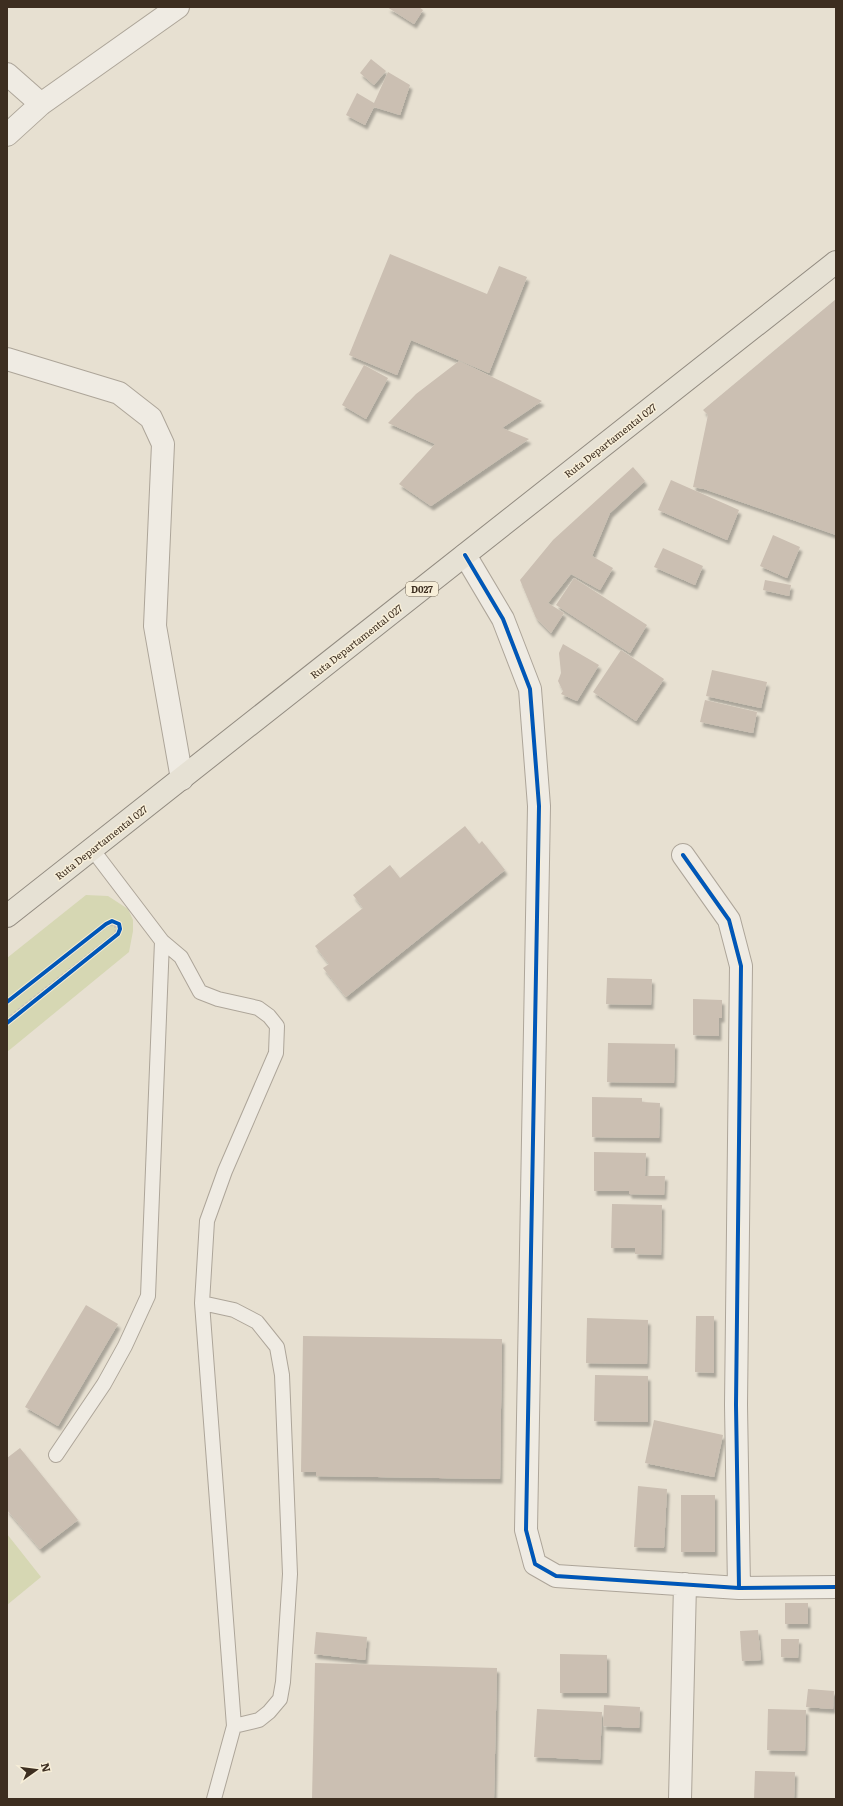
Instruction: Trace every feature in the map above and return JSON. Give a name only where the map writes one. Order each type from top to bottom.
[{"type":"main road","name":"Ruta Departamental 027","points":[[7,916],[836,262]]},
{"type":"street","points":[[7,136],[41,104],[155,16],[178,7]]},
{"type":"street","points":[[7,74],[41,104]]},
{"type":"street","points":[[7,359],[119,393],[151,418],[163,444],[155,626],[182,779]]},
{"type":"street","points":[[465,555],[503,619],[530,689],[539,806],[526,1530],[536,1564],[556,1576],[739,1588],[836,1587]]},
{"type":"street","points":[[683,855],[729,920],[741,966],[736,1405],[739,1588]]},
{"type":"street","points":[[680,1799],[685,1584]]},
{"type":"lane","points":[[92,848],[162,941],[181,957],[200,992],[218,999],[258,1008],[269,1016],[277,1026],[276,1053],[225,1171],[207,1221],[202,1302],[234,1726],[214,1799]]},
{"type":"lane","points":[[56,1455],[104,1384],[125,1346],[148,1296],[162,941]]},
{"type":"lane","points":[[202,1302],[234,1310],[257,1322],[277,1347],[282,1375],[290,1574],[283,1682],[280,1699],[269,1712],[259,1720],[234,1726]]},
{"type":"path","points":[[7,1003],[106,924],[112,921],[119,924],[120,929],[118,934],[7,1023]]},
{"type":"path","points":[[7,1003],[108,925],[115,925],[116,932],[7,1019]]},
{"type":"green space","points":[[86,895],[108,896],[128,909],[133,920],[133,931],[129,952],[7,1052],[7,958]]},
{"type":"green space","points":[[7,1534],[41,1577],[7,1605]]},
{"type":"building","points":[[387,7],[419,7],[423,10],[414,24]]},
{"type":"building","points":[[371,59],[386,71],[374,85],[360,73]]},
{"type":"building","points":[[388,72],[410,85],[400,115],[374,107],[365,125],[346,115],[357,93],[374,103]]},
{"type":"building","points":[[390,254],[487,294],[499,266],[527,277],[489,373],[411,340],[397,375],[349,355]]},
{"type":"building","points":[[836,299],[836,535],[704,489],[693,487],[708,415],[703,410]]},
{"type":"building","points":[[459,361],[542,401],[502,428],[529,439],[431,506],[399,484],[435,444],[388,423],[416,394]]},
{"type":"building","points":[[364,365],[388,378],[366,419],[342,405]]},
{"type":"building","points":[[633,467],[645,481],[610,513],[592,556],[613,568],[600,590],[571,574],[548,603],[564,613],[551,633],[536,618],[520,580],[553,540]]},
{"type":"building","points":[[671,480],[739,510],[727,540],[658,510]]},
{"type":"building","points":[[773,535],[800,547],[787,578],[760,566]]},
{"type":"building","points":[[663,548],[703,566],[695,585],[654,567]]},
{"type":"building","points":[[574,578],[647,625],[630,653],[556,605]]},
{"type":"building","points":[[765,580],[791,585],[789,596],[763,590]]},
{"type":"building","points":[[563,644],[599,665],[577,701],[561,694],[563,691],[558,681],[561,673],[559,653]]},
{"type":"building","points":[[621,650],[664,679],[636,721],[593,692]]},
{"type":"building","points":[[712,670],[767,682],[761,708],[706,696]]},
{"type":"building","points":[[705,700],[757,712],[753,733],[700,722]]},
{"type":"building","points":[[465,826],[479,844],[482,841],[505,870],[346,997],[323,968],[329,964],[315,946],[363,908],[353,895],[390,865],[400,878]]},
{"type":"building","points":[[607,978],[652,979],[651,1005],[606,1004]]},
{"type":"building","points":[[693,999],[722,1000],[722,1018],[719,1018],[719,1036],[693,1035]]},
{"type":"building","points":[[608,1043],[675,1044],[674,1083],[607,1082]]},
{"type":"building","points":[[592,1097],[642,1098],[642,1102],[660,1103],[659,1138],[592,1137]]},
{"type":"building","points":[[594,1152],[646,1153],[645,1176],[665,1176],[664,1195],[629,1194],[629,1191],[594,1191]]},
{"type":"building","points":[[612,1204],[662,1205],[661,1255],[635,1254],[635,1248],[611,1248]]},
{"type":"building","points":[[86,1305],[118,1324],[58,1426],[25,1407]]},
{"type":"building","points":[[696,1316],[714,1316],[714,1373],[695,1372]]},
{"type":"building","points":[[587,1318],[648,1320],[647,1364],[586,1363]]},
{"type":"building","points":[[303,1336],[502,1339],[500,1479],[316,1476],[316,1472],[301,1472]]},
{"type":"building","points":[[595,1375],[648,1376],[648,1422],[594,1421]]},
{"type":"building","points":[[654,1420],[723,1435],[714,1477],[645,1463]]},
{"type":"building","points":[[20,1448],[78,1520],[40,1549],[7,1510],[7,1458]]},
{"type":"building","points":[[638,1486],[667,1489],[664,1548],[634,1547]]},
{"type":"building","points":[[681,1495],[715,1495],[715,1552],[681,1552]]},
{"type":"building","points":[[785,1603],[808,1603],[808,1624],[785,1624]]},
{"type":"building","points":[[758,1630],[761,1660],[742,1661],[740,1631]]},
{"type":"building","points":[[316,1632],[367,1637],[365,1660],[314,1654]]},
{"type":"building","points":[[781,1639],[799,1639],[798,1658],[781,1657]]},
{"type":"building","points":[[560,1654],[607,1655],[607,1693],[560,1693]]},
{"type":"building","points":[[315,1663],[497,1668],[494,1799],[312,1799]]},
{"type":"building","points":[[808,1689],[834,1691],[833,1709],[806,1707]]},
{"type":"building","points":[[604,1705],[640,1707],[639,1728],[603,1726]]},
{"type":"building","points":[[537,1709],[602,1712],[600,1760],[534,1757]]},
{"type":"building","points":[[768,1709],[806,1710],[805,1751],[767,1750]]},
{"type":"building","points":[[755,1771],[795,1772],[794,1799],[754,1799]]},
{"type":"cycle path","points":[[465,555],[503,619],[530,689],[539,806],[526,1530],[535,1564],[556,1576],[739,1588],[836,1587]]},
{"type":"cycle path","points":[[683,855],[729,920],[741,966],[736,1405],[739,1588]]},
{"type":"cycle path","points":[[7,1002],[106,924],[112,921],[119,924],[120,929],[118,934],[7,1023]]}]
